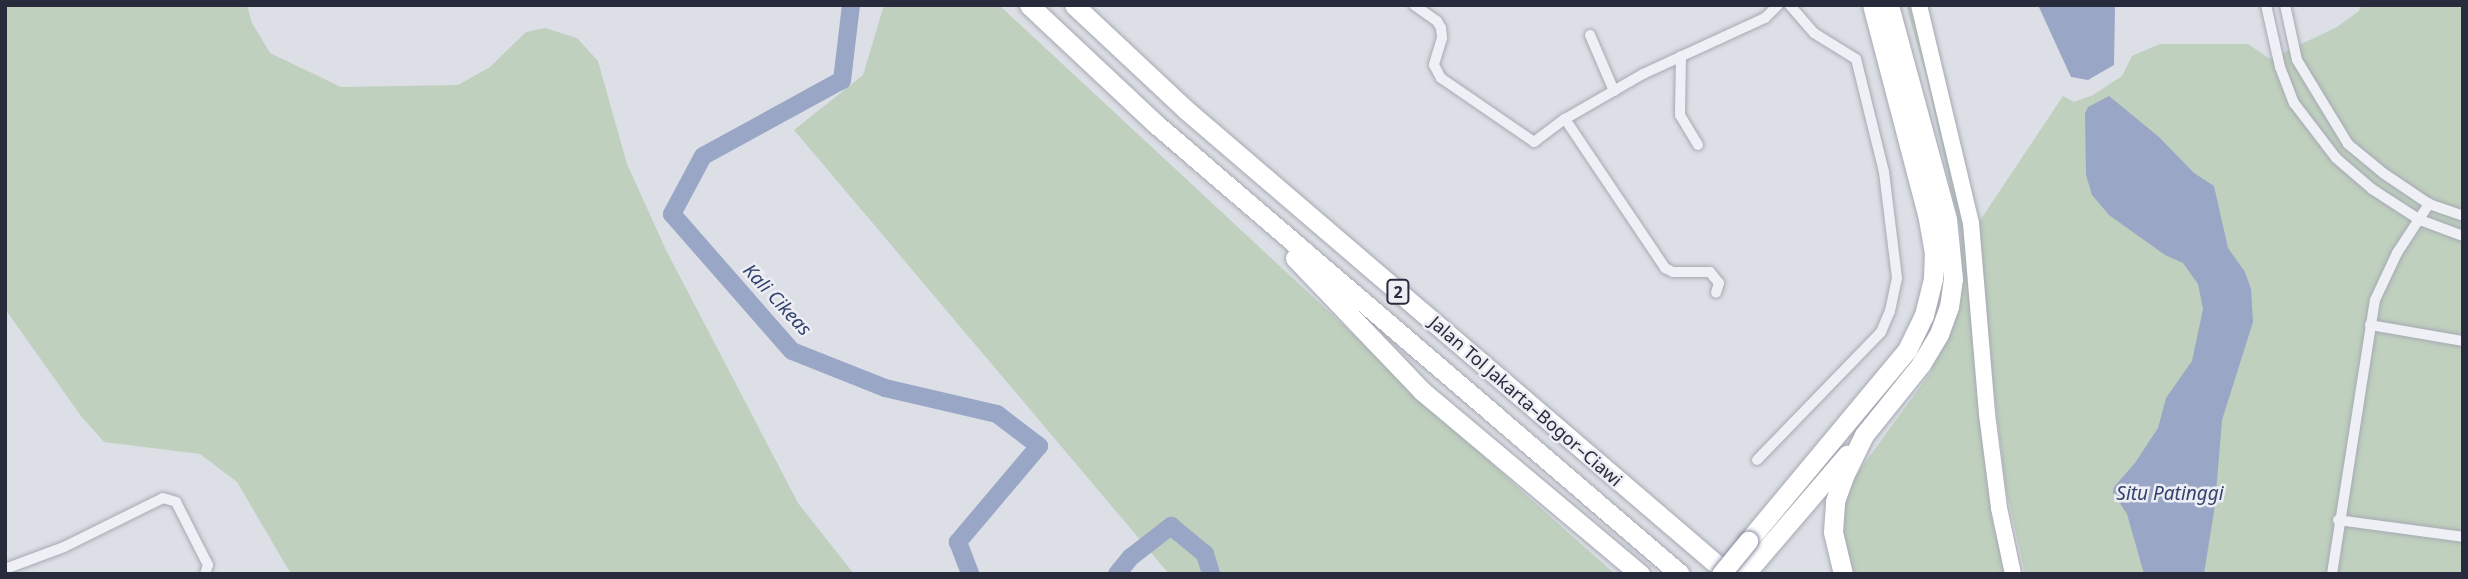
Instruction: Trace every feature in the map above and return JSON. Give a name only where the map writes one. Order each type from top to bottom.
[{"type":"highway","name":"Jalan Tol Jakarta–Bogor–Ciawi","points":[[1029,5],[1157,125],[1680,574]]},
{"type":"highway","name":"Jalan Tol Jakarta–Bogor–Ciawi","points":[[1074,5],[1185,109],[1728,574]]},
{"type":"highway","points":[[1745,574],[1755,548],[1908,350],[1924,315],[1933,278],[1934,253],[1928,218],[1872,5]]},
{"type":"highway","points":[[1721,574],[1755,548],[1864,435],[1921,364],[1939,334],[1949,307],[1953,279],[1947,219],[1889,5]]},
{"type":"highway","points":[[1218,178],[1422,391],[1640,574]]},
{"type":"highway","points":[[1843,574],[1833,532],[1835,501],[1864,435]]},
{"type":"main road","points":[[1919,5],[1971,223],[1987,414],[1999,508],[2013,574]]},
{"type":"street","points":[[1414,5],[1437,21],[1441,27],[1442,38],[1434,68],[1450,86],[1530,142],[1538,140],[1565,119],[1614,91],[1681,56],[1765,18],[1778,5]]},
{"type":"street","points":[[1757,460],[1881,332],[1891,311],[1897,278],[1884,172],[1856,59],[1814,33],[1790,5]]},
{"type":"street","points":[[2266,5],[2280,67],[2294,103],[2318,137],[2336,158],[2372,189],[2420,220],[2463,236]]},
{"type":"street","points":[[2285,5],[2297,61],[2348,144],[2383,173],[2429,204],[2463,216]]},
{"type":"street","points":[[1590,35],[1614,91]]},
{"type":"street","points":[[1681,56],[1680,113],[1698,145]]},
{"type":"street","points":[[1565,119],[1665,268],[1672,272],[1710,272],[1719,283],[1716,293]]},
{"type":"street","points":[[2318,137],[2335,126]]},
{"type":"street","points":[[2336,158],[2348,144]]},
{"type":"street","points":[[2332,574],[2338,520],[2375,300],[2386,272],[2429,204]]},
{"type":"street","points":[[2370,325],[2463,341]]},
{"type":"street","points":[[5,569],[64,547],[163,498],[176,502],[208,565],[205,574]]},
{"type":"street","points":[[2338,520],[2463,537]]},
{"type":"green space","points":[[5,5],[247,5],[252,23],[270,53],[341,87],[458,85],[490,67],[526,32],[545,28],[577,38],[598,61],[627,164],[666,250],[798,503],[854,574],[291,574],[237,482],[200,454],[104,442],[81,416],[5,309]]},
{"type":"green space","points":[[884,5],[999,5],[1526,495],[1615,574],[1169,574],[794,130],[863,75]]},
{"type":"green space","points":[[1906,5],[1910,5],[1932,79],[1965,235],[2009,574],[1850,574],[1839,544],[1848,486],[1931,372],[1961,297],[1961,235],[1927,79]]},
{"type":"green space","points":[[2361,5],[2463,5],[2463,574],[2025,574],[2005,484],[1987,330],[1979,222],[2063,96],[2074,102],[2093,95],[2122,76],[2132,56],[2160,44],[2248,44],[2270,59],[2337,27],[2359,11]]},
{"type":"water","points":[[2038,5],[2115,5],[2114,65],[2088,80],[2071,77]]},
{"type":"water","name":"Situ Patinggi","points":[[2109,96],[2159,137],[2194,173],[2214,186],[2228,248],[2245,272],[2251,289],[2253,322],[2222,420],[2215,505],[2204,574],[2144,574],[2127,514],[2113,493],[2114,487],[2135,463],[2158,428],[2166,398],[2192,361],[2203,309],[2198,284],[2183,263],[2165,255],[2109,215],[2092,195],[2086,175],[2085,113],[2088,107]]},
{"type":"waterway","name":"Kali Cikeas","points":[[851,5],[842,80],[703,156],[672,214],[792,351],[885,388],[997,414],[1039,446],[958,542],[970,574]]},
{"type":"waterway","name":"Kali Cikeas","points":[[1117,574],[1131,557],[1171,526],[1205,554],[1211,574]]}]
